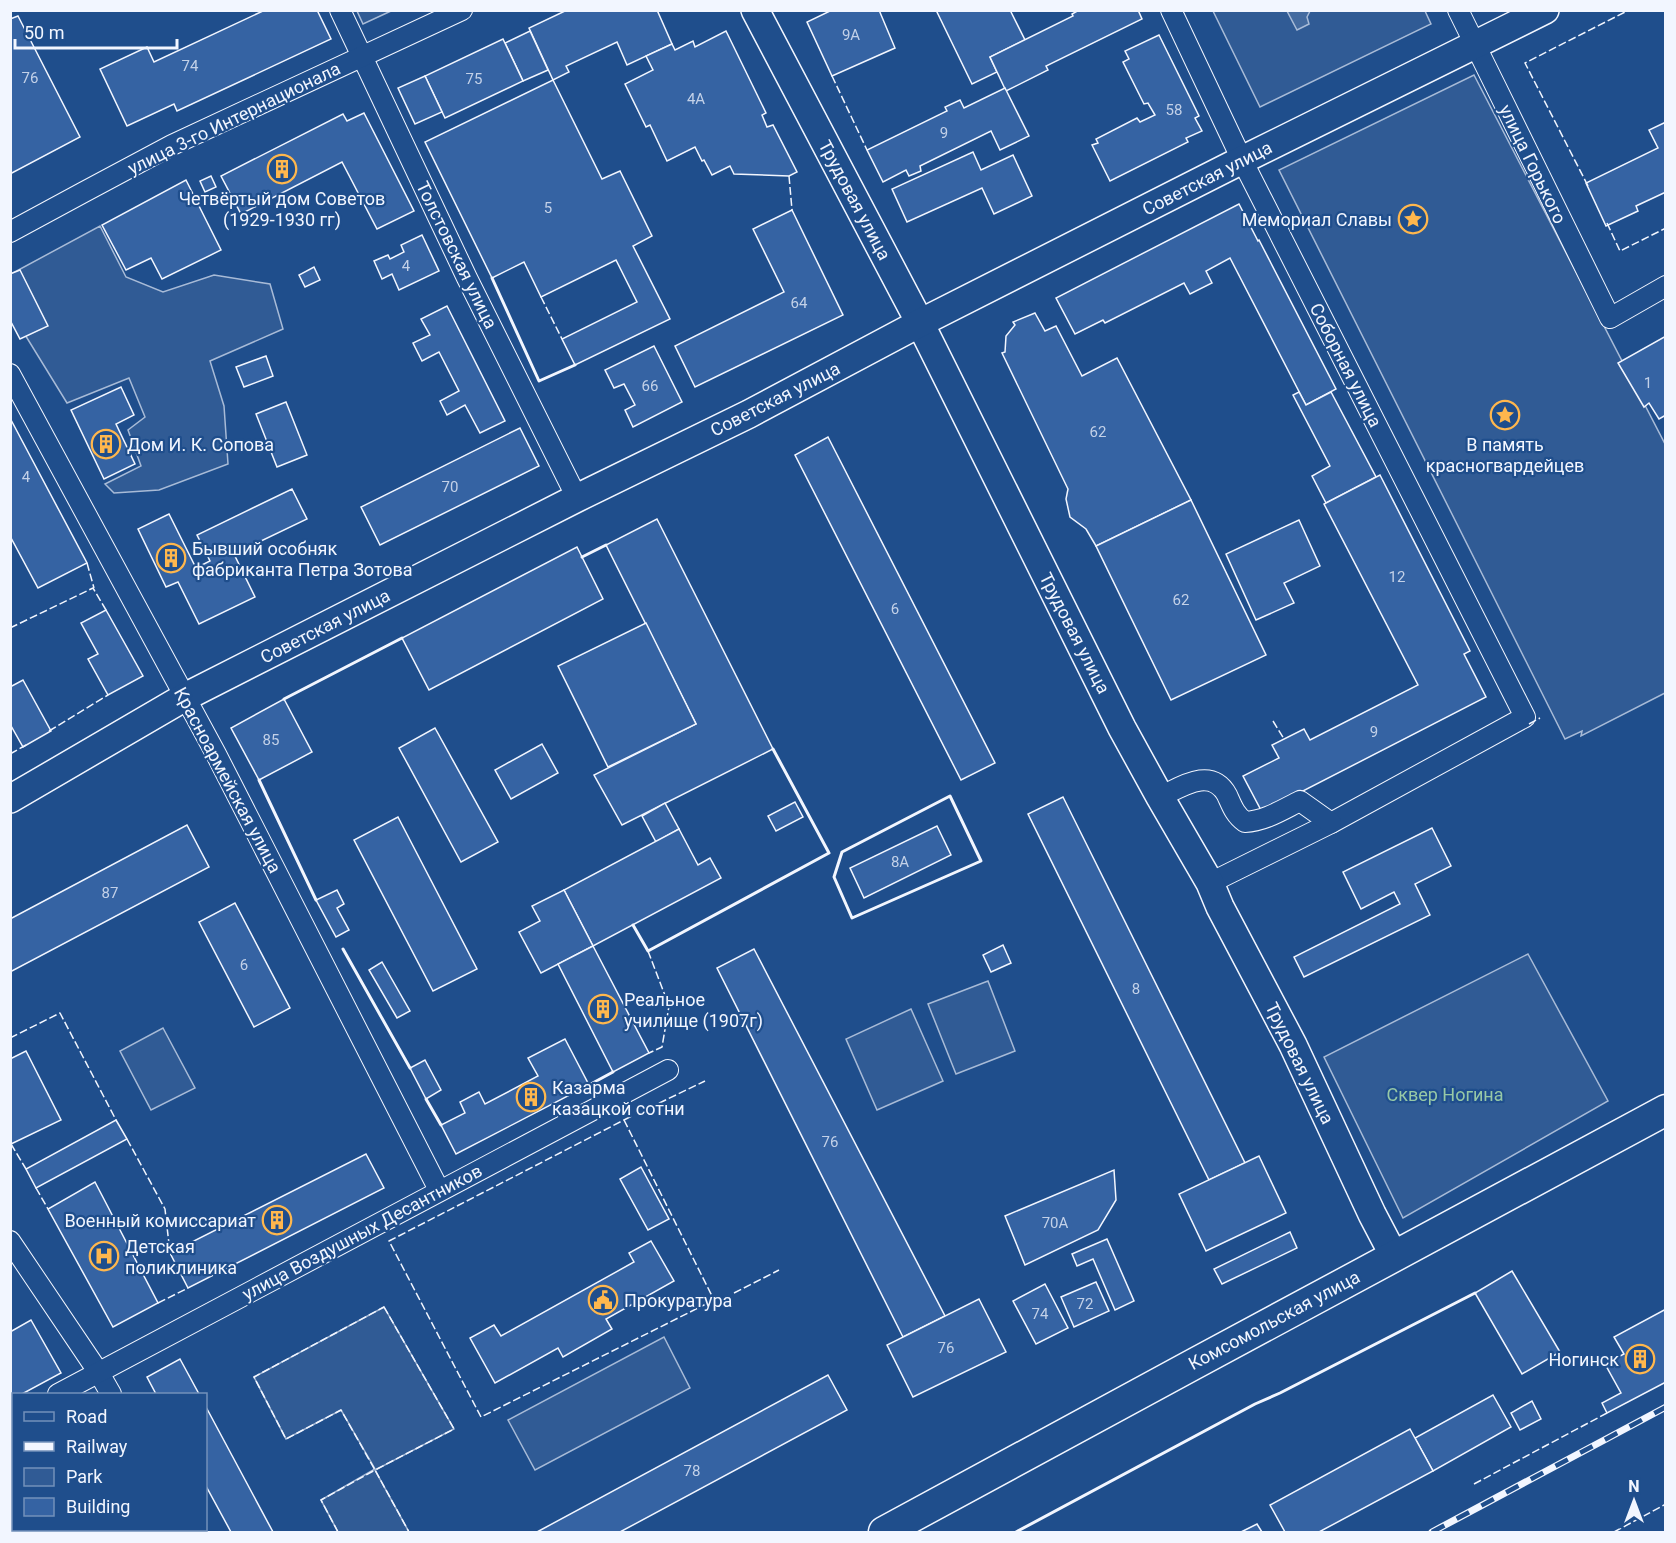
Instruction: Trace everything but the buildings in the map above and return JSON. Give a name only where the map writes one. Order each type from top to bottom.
[{"type":"main road","name":"Комсомольская улица","points":[[884,1533],[1665,1110]]},
{"type":"street","name":"Толстовская улица","points":[[340,10],[467,278],[577,498]]},
{"type":"street","name":"улица 3-го Интернационала","points":[[10,232],[172,146],[462,10]]},
{"type":"street","name":"Трудовая улица","points":[[755,10],[920,323],[1117,718],[1210,883],[1220,907],[1293,1046],[1394,1256]]},
{"type":"street","name":"Соборная улица","points":[[1171,10],[1242,160],[1525,717],[1331,823]]},
{"type":"street","name":"улица Горького","points":[[1458,10],[1610,318],[1665,286]]},
{"type":"street","name":"Советская улица","points":[[10,799],[185,697],[577,498],[749,414],[920,323],[1242,160],[1545,10]]},
{"type":"street","name":"Красноармейская улица","points":[[10,374],[226,774],[439,1191]]},
{"type":"street","points":[[1160,797],[1194,781],[1210,780],[1219,784],[1238,817],[1245,822],[1256,822],[1267,818],[1300,801],[1331,823],[1210,883]]},
{"type":"street","name":"улица Воздушных Десантников","points":[[62,1393],[668,1070]]},
{"type":"street","points":[[10,1241],[99,1373],[110,1393]]},
{"type":"green space","points":[[357,11],[391,11],[363,24]]},
{"type":"green space","points":[[1213,11],[1425,11],[1431,24],[1260,107]]},
{"type":"green space","points":[[1474,75],[1665,444],[1665,693],[1581,736],[1582,731],[1565,739],[1279,170]]},
{"type":"green space","points":[[100,226],[126,277],[163,292],[214,275],[270,284],[283,329],[210,361],[224,406],[228,464],[159,490],[114,493],[105,484],[141,466],[128,430],[145,417],[129,378],[67,403],[11,312],[11,274]]},
{"type":"green space","name":"Сквер Ногина","points":[[1528,954],[1608,1101],[1403,1218],[1324,1057]]},
{"type":"green space","points":[[988,981],[1015,1051],[956,1074],[928,1004]]},
{"type":"green space","points":[[911,1009],[943,1081],[877,1110],[846,1039]]},
{"type":"green space","points":[[163,1028],[195,1088],[151,1110],[120,1051]]},
{"type":"green space","points":[[384,1307],[454,1429],[375,1470],[409,1532],[338,1532],[321,1500],[375,1469],[341,1410],[286,1439],[254,1377]]},
{"type":"green space","points":[[664,1337],[690,1388],[535,1470],[508,1420]]},
{"type":"shaded area","points":[[1287,11],[1310,11],[1307,17],[1309,24],[1297,30]]},
{"type":"railway","points":[[1432,1532],[1666,1407]]},
{"type":"fence","points":[[1588,186],[1525,63],[1629,10]]},
{"type":"fence","points":[[832,76],[867,150]]},
{"type":"fence","points":[[789,176],[792,210]]},
{"type":"fence","points":[[1607,223],[1620,251],[1666,228]]},
{"type":"fence","points":[[541,297],[562,339]]},
{"type":"fence","points":[[87,563],[94,588]]},
{"type":"fence","points":[[10,628],[93,588],[106,610]]},
{"type":"fence","points":[[49,731],[108,695]]},
{"type":"fence","points":[[1529,724],[1540,718]]},
{"type":"fence","points":[[1273,721],[1284,739]]},
{"type":"fence","points":[[10,754],[26,745]]},
{"type":"fence","points":[[648,951],[669,1006],[662,1047],[649,1053]]},
{"type":"fence","points":[[10,1038],[60,1013],[116,1120]]},
{"type":"fence","points":[[649,1108],[705,1081]]},
{"type":"fence","points":[[624,1120],[632,1116]]},
{"type":"fence","points":[[624,1120],[714,1300],[481,1417],[389,1241],[624,1120]]},
{"type":"fence","points":[[127,1139],[165,1209],[170,1253]]},
{"type":"fence","points":[[11,1144],[26,1169]]},
{"type":"fence","points":[[36,1188],[48,1209]]},
{"type":"fence","points":[[734,1293],[779,1270]]},
{"type":"fence","points":[[158,1303],[188,1288]]},
{"type":"fence","points":[[384,1307],[454,1429],[375,1470],[341,1410],[286,1439],[254,1377],[384,1307]]},
{"type":"fence","points":[[1474,1484],[1607,1413]]},
{"type":"fence","points":[[338,1532],[321,1500],[375,1470],[409,1532]]},
{"type":"fence","points":[[1614,1532],[1666,1504]]},
{"type":"wall","points":[[492,278],[539,381],[575,365]]},
{"type":"wall","points":[[582,557],[606,545]]},
{"type":"wall","points":[[284,699],[402,638]]},
{"type":"wall","points":[[633,925],[648,951],[829,853],[773,749]]},
{"type":"wall","points":[[259,780],[316,900]]},
{"type":"wall","points":[[950,796],[981,861],[852,918],[834,877],[842,852],[950,796]]},
{"type":"wall","points":[[343,949],[410,1068]]},
{"type":"wall","points":[[589,1085],[613,1072]]},
{"type":"wall","points":[[426,1099],[441,1125]]},
{"type":"wall","points":[[1016,1532],[1255,1404],[1475,1293]]},
{"type":"place","name":"Четвёртый дом Советов (1929-1930 гг)","points":[[282,169]]},
{"type":"place","name":"Мемориал Славы","points":[[1413,219]]},
{"type":"place","name":"В память красногвардейцев","points":[[1505,415]]},
{"type":"place","name":"Дом И. К. Сопова","points":[[106,444]]},
{"type":"place","name":"Бывший особняк фабриканта Петра Зотова","points":[[171,558]]},
{"type":"place","name":"Реальное училище (1907г)","points":[[603,1009]]},
{"type":"place","name":"Казарма казацкой сотни","points":[[531,1097]]},
{"type":"place","name":"Военный комиссариат","points":[[277,1220]]},
{"type":"place","name":"Детская поликлиника","points":[[104,1256]]},
{"type":"place","name":"Прокуратура","points":[[603,1300]]},
{"type":"place","name":"Ногинск","points":[[1640,1359]]}]
